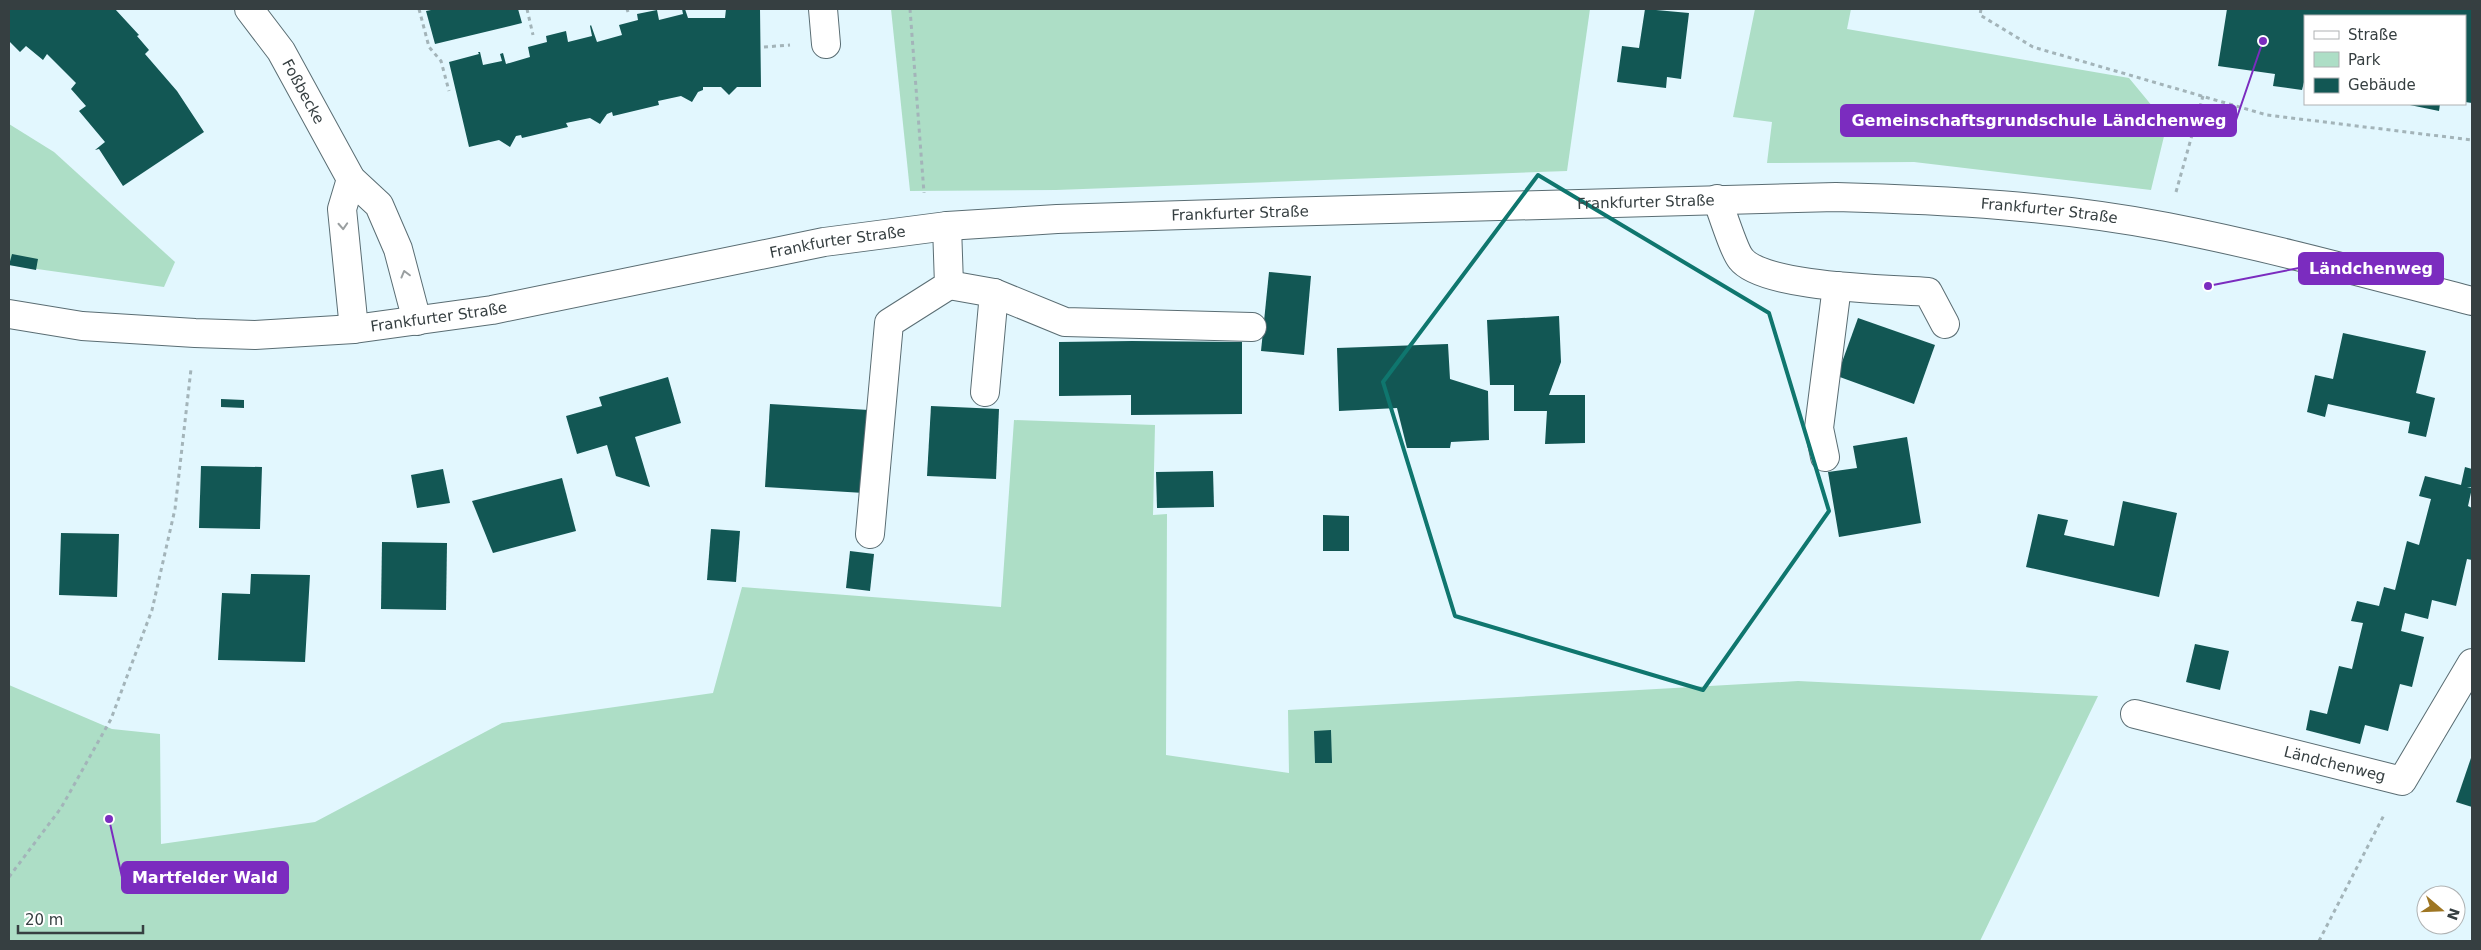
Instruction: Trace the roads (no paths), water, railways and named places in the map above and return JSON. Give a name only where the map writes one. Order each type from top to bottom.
[{"type":"main road","name":"Foßbecke","points":[[249,9],[281,51],[351,179],[378,205],[398,249],[417,321]]},
{"type":"main road","points":[[823,9],[826,44]]},
{"type":"main road","points":[[351,179],[342,209],[354,329]]},
{"type":"main road","points":[[1717,199],[1741,260],[1757,270],[1783,278],[1837,286],[1928,292],[1945,324]]},
{"type":"main road","name":"Frankfurter Straße","points":[[9,314],[82,326],[195,333],[255,335],[354,329],[417,321],[569,295],[721,261],[824,242],[937,227],[1057,219],[1717,199],[1905,199],[2034,207],[2166,227],[2341,266],[2472,301]]},
{"type":"main road","points":[[937,227],[949,285]]},
{"type":"main road","points":[[870,534],[890,323],[949,285],[994,294],[1064,322],[1252,327]]},
{"type":"main road","points":[[1825,457],[1819,428],[1837,286]]},
{"type":"main road","points":[[985,392],[994,294]]},
{"type":"main road","name":"Ländchenweg","points":[[2134,714],[2402,781],[2472,663]]},
{"type":"place","name":"Gemeinschaftsgrundschule Ländchenweg","points":[[2263,41]]},
{"type":"place","name":"Ländchenweg","points":[[2208,286]]},
{"type":"place","name":"Martfelder Wald","points":[[109,819]]}]
